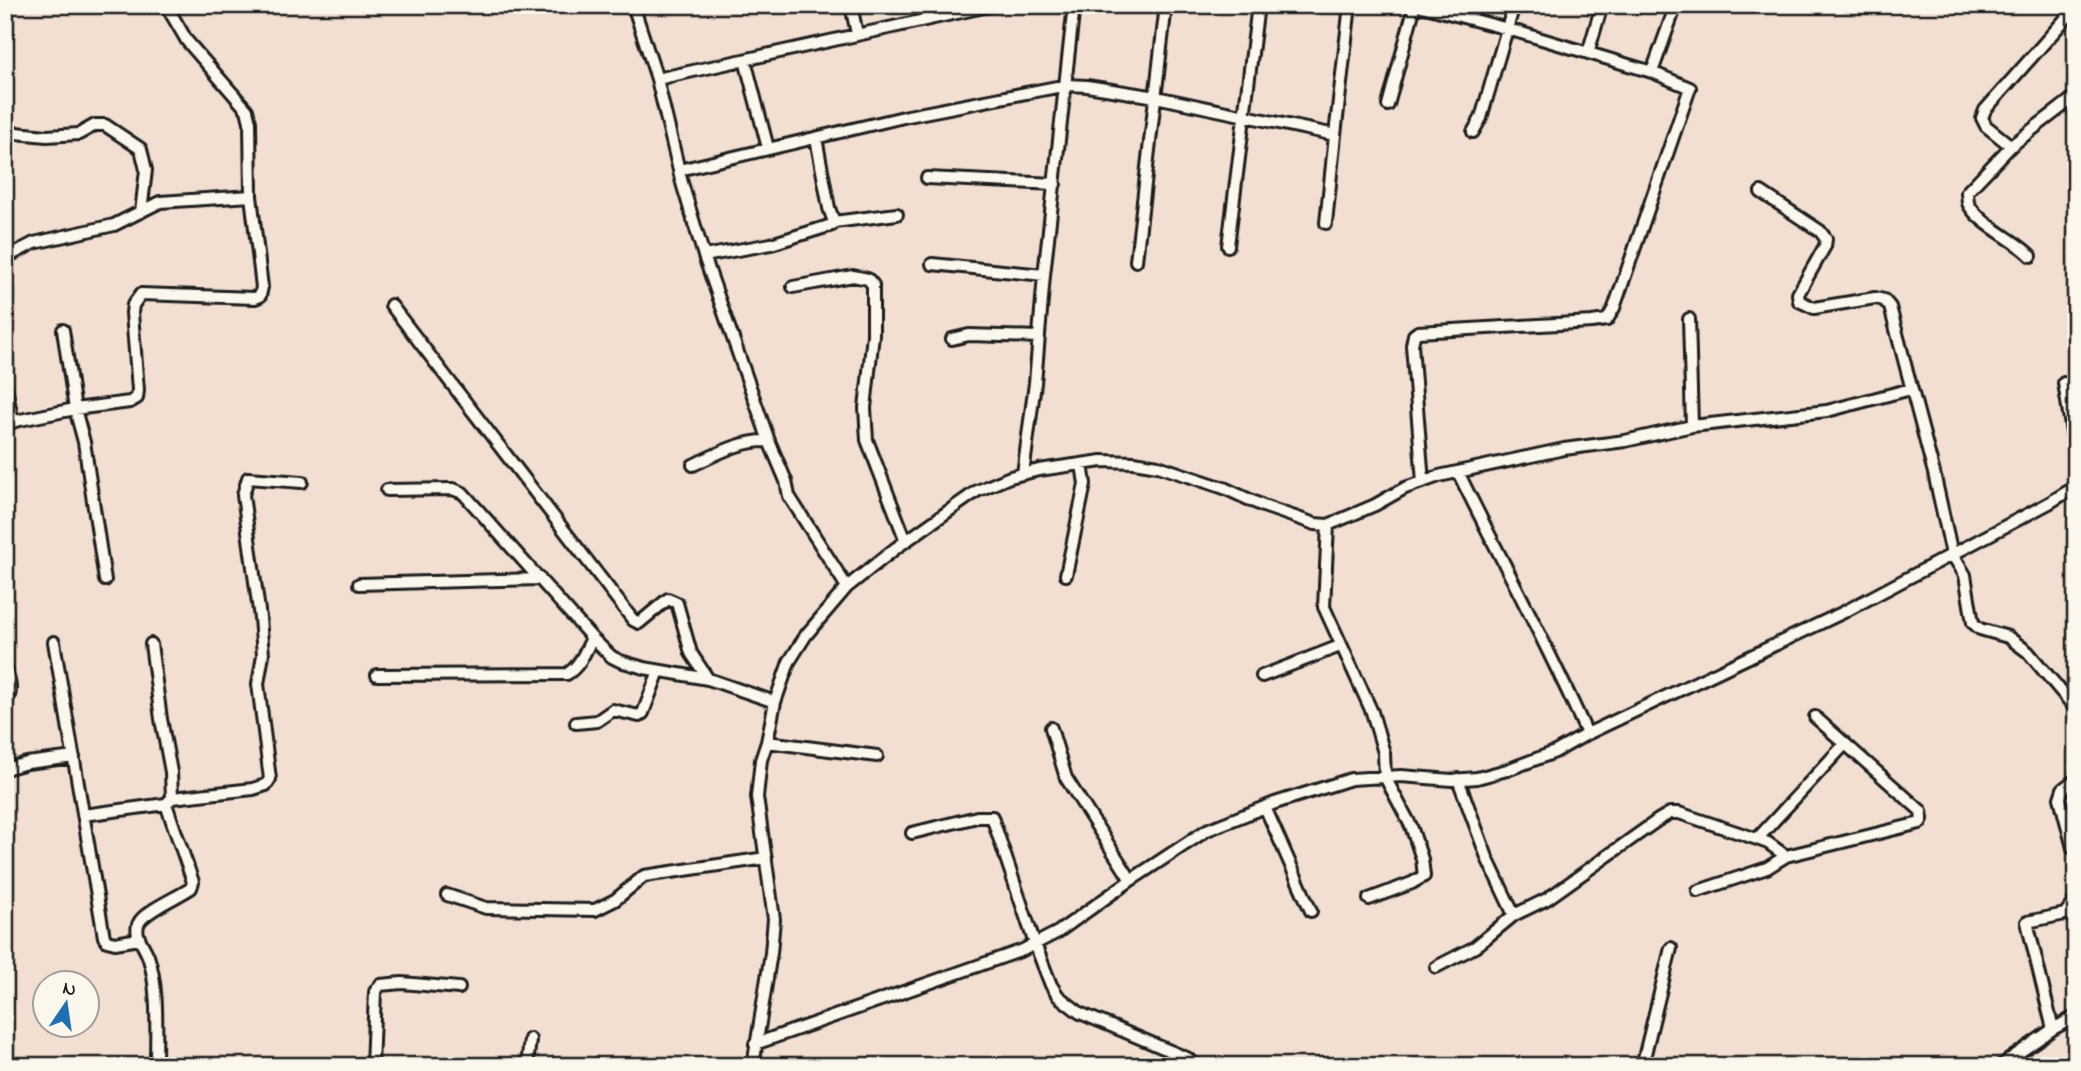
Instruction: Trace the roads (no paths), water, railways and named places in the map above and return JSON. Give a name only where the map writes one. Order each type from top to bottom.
[{"type":"street","points":[[5,383],[9,423],[75,409],[130,402],[136,398],[138,390],[132,313],[133,304],[141,294],[250,298],[260,296],[262,287],[251,196],[249,115],[236,95],[187,41],[166,5]]},
{"type":"street","points":[[633,5],[657,79],[704,257],[769,441],[786,481],[789,496],[847,587]]},
{"type":"street","points":[[851,5],[857,34]]},
{"type":"street","points":[[657,79],[993,5]]},
{"type":"street","points":[[1023,474],[1074,5]]},
{"type":"street","points":[[1136,261],[1166,5]]},
{"type":"street","points":[[1228,246],[1258,5]]},
{"type":"street","points":[[1326,223],[1350,5]]},
{"type":"street","points":[[1388,104],[1416,5],[1652,72],[1690,88],[1614,309],[1607,320],[1418,332],[1414,335],[1412,345],[1423,482]]},
{"type":"street","points":[[1473,132],[1481,118],[1514,5]]},
{"type":"street","points":[[1588,53],[1602,5]]},
{"type":"street","points":[[1652,72],[1676,5]]},
{"type":"street","points":[[2011,146],[1986,125],[1982,118],[1984,110],[2076,7]]},
{"type":"street","points":[[745,60],[768,149]]},
{"type":"street","points":[[679,170],[908,117],[1067,85],[1156,97],[1335,135]]},
{"type":"street","points":[[2031,256],[2020,244],[1984,221],[1968,203],[1967,192],[2011,146],[2076,96]]},
{"type":"street","points":[[5,132],[47,136],[79,134],[95,125],[105,125],[141,149],[146,170],[141,212]]},
{"type":"street","points":[[816,138],[834,222]]},
{"type":"street","points":[[927,177],[1055,184]]},
{"type":"street","points":[[1761,192],[1821,231],[1826,239],[1825,246],[1798,294],[1799,302],[1814,308],[1875,298],[1884,300],[1891,307],[1941,499],[1952,554],[1965,575],[1973,623],[1980,629],[2008,637],[2028,652],[2076,709]]},
{"type":"street","points":[[5,258],[34,243],[114,225],[169,200],[251,196]]},
{"type":"street","points":[[704,257],[771,244],[832,225],[834,222],[897,214]]},
{"type":"street","points":[[932,264],[1045,275]]},
{"type":"street","points":[[793,287],[853,276],[868,279],[873,285],[873,335],[864,408],[866,432],[873,461],[906,541]]},
{"type":"street","points":[[391,305],[633,620],[639,623],[668,599],[674,599],[691,653],[708,679]]},
{"type":"street","points":[[1689,318],[1692,426]]},
{"type":"street","points":[[63,330],[75,409],[84,442],[105,580]]},
{"type":"street","points":[[952,339],[970,335],[1039,337]]},
{"type":"street","points":[[2064,383],[2076,457]]},
{"type":"street","points":[[753,1066],[774,935],[773,903],[757,797],[761,760],[775,702],[789,662],[806,635],[847,587],[906,541],[978,491],[1023,474],[1102,461],[1134,462],[1158,466],[1224,488],[1315,524],[1328,525],[1423,482],[1458,472],[1564,449],[1625,441],[1692,426],[1827,411],[1911,389]]},
{"type":"street","points":[[693,465],[740,444],[769,441]]},
{"type":"street","points":[[1066,575],[1086,484],[1082,464]]},
{"type":"street","points":[[1458,472],[1536,624],[1587,734]]},
{"type":"street","points":[[83,815],[253,789],[266,785],[271,779],[258,684],[263,655],[260,618],[243,495],[248,478],[302,482]]},
{"type":"street","points":[[755,1044],[1007,957],[1035,944],[1058,932],[1207,831],[1265,807],[1351,779],[1385,776],[1477,778],[1555,752],[1587,734],[1844,612],[2060,497],[2076,483]]},
{"type":"street","points":[[387,490],[453,489],[463,493],[612,657],[644,668],[708,679],[775,702]]},
{"type":"street","points":[[1328,525],[1324,607],[1372,712],[1384,753],[1385,776],[1411,826],[1422,859],[1424,876],[1369,899]]},
{"type":"street","points":[[359,584],[540,579]]},
{"type":"street","points":[[377,675],[567,674],[582,659],[592,638]]},
{"type":"street","points":[[54,642],[104,937],[107,942],[115,943],[139,939]]},
{"type":"street","points":[[151,644],[171,772],[169,801],[193,882],[191,888],[139,922],[137,930],[148,956],[153,979],[156,1066]]},
{"type":"street","points":[[1262,676],[1340,646]]},
{"type":"street","points":[[5,667],[11,689],[5,702]]},
{"type":"street","points":[[576,723],[597,720],[613,710],[639,716],[643,713],[659,671]]},
{"type":"street","points":[[1698,891],[1767,868],[1786,856],[1920,823],[1921,811],[1815,717]]},
{"type":"street","points":[[1051,729],[1066,778],[1131,880]]},
{"type":"street","points":[[767,741],[877,756]]},
{"type":"street","points":[[1757,839],[1845,744]]},
{"type":"street","points":[[5,769],[74,758]]},
{"type":"street","points":[[1458,779],[1488,860],[1514,915]]},
{"type":"street","points":[[2073,848],[2060,798],[2063,789],[2076,779]]},
{"type":"street","points":[[1265,807],[1311,911]]},
{"type":"street","points":[[1436,967],[1475,947],[1514,915],[1547,900],[1635,835],[1670,813],[1679,813],[1768,843],[1786,856]]},
{"type":"street","points":[[912,833],[977,817],[992,817],[1051,985],[1068,1005],[1080,1013],[1187,1058],[1197,1066]]},
{"type":"street","points":[[447,895],[486,908],[595,910],[615,900],[644,876],[766,858]]},
{"type":"street","points":[[2053,1029],[2027,922],[2064,914],[2076,900]]},
{"type":"street","points":[[1642,1066],[1671,948]]},
{"type":"street","points":[[372,1066],[374,992],[380,985],[402,983],[459,989]]},
{"type":"street","points":[[2000,1066],[2076,1016]]},
{"type":"street","points":[[527,1066],[530,1039]]}]
